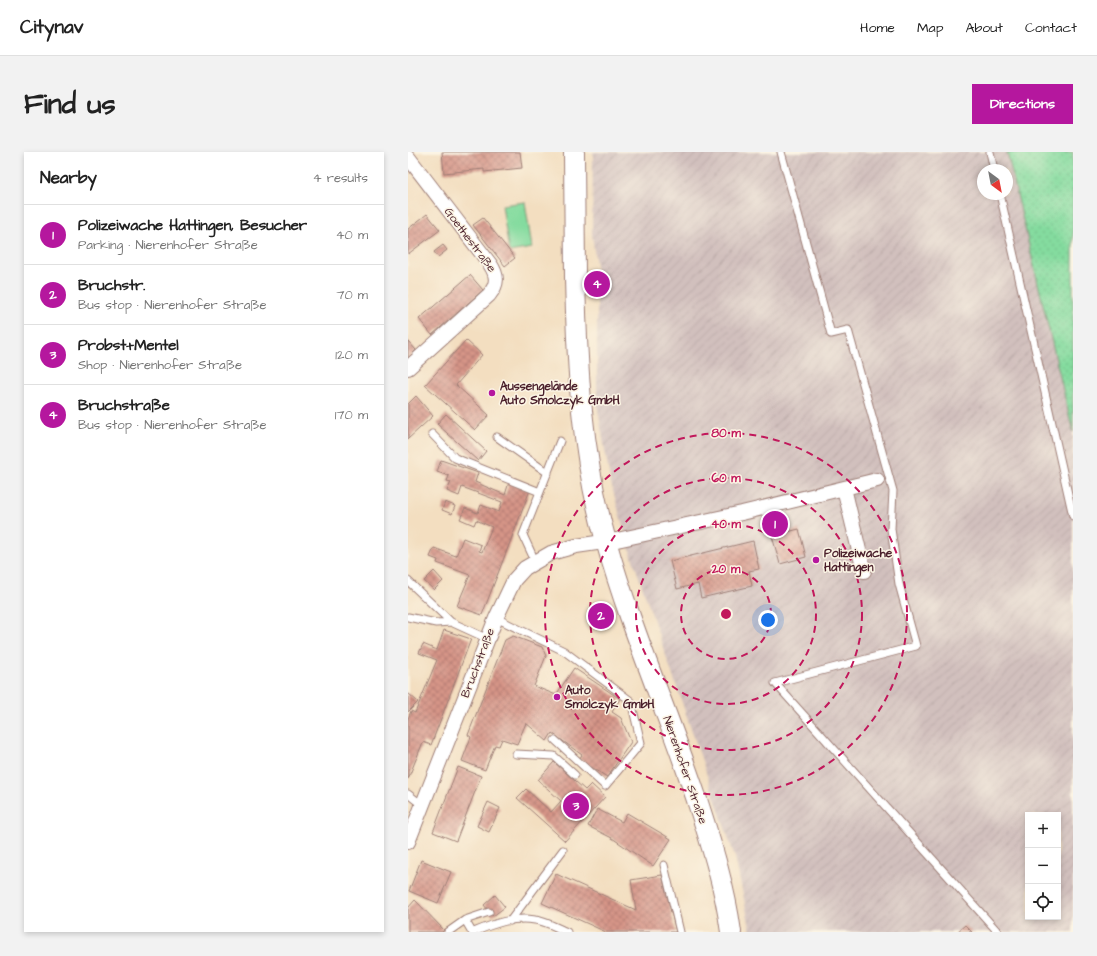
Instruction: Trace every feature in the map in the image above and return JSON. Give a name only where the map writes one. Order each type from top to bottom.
[{"type":"main road","name":"Nierenhofer Straße","points":[[574,152],[577,360],[584,436],[593,489],[606,542],[714,854],[726,898],[731,932]]},
{"type":"street","name":"Goethestraße","points":[[408,157],[490,264],[497,278],[495,288],[489,295],[408,368]]},
{"type":"street","points":[[606,542],[742,513],[877,480]]},
{"type":"street","points":[[844,488],[864,571]]},
{"type":"street","name":"Bruchstraße","points":[[408,842],[496,618],[514,580],[535,561],[551,553],[569,548],[606,542]]},
{"type":"lane","points":[[781,152],[831,334],[848,330],[893,491],[891,529],[899,584],[916,646],[775,683],[998,932]]},
{"type":"lane","points":[[990,152],[993,164]]},
{"type":"lane","points":[[1001,200],[1073,516]]},
{"type":"lane","points":[[432,434],[455,458],[540,492]]},
{"type":"lane","points":[[497,437],[548,473]]},
{"type":"lane","points":[[535,561],[523,535],[560,441]]},
{"type":"lane","points":[[408,581],[450,622],[488,639]]},
{"type":"lane","points":[[408,617],[410,619],[436,623],[450,622]]},
{"type":"lane","points":[[496,618],[564,650],[631,701],[641,743],[605,786],[555,740]]},
{"type":"lane","points":[[516,754],[554,756],[575,775]]},
{"type":"lane","points":[[408,794],[422,805]]},
{"type":"lane","points":[[510,921],[564,850]]},
{"type":"lane","points":[[664,865],[680,932]]},
{"type":"lane","points":[[448,932],[465,920],[489,912]]},
{"type":"lane","points":[[465,920],[473,932],[495,923],[536,920],[567,932]]},
{"type":"shaded area","points":[[593,152],[1007,152],[1010,164],[977,164],[977,200],[1013,200],[1013,177],[1073,432],[1073,932],[751,932],[735,857],[630,551],[610,480],[597,404],[597,273],[592,234]]},
{"type":"green space","points":[[1007,152],[1073,152],[1073,432],[1013,177],[1013,164],[1010,164]]},
{"type":"green space","points":[[525,202],[532,248],[509,252],[502,205]]},
{"type":"building","points":[[442,152],[520,152],[522,168],[484,172],[484,169],[444,173]]},
{"type":"building","points":[[427,214],[440,230],[408,254],[408,229]]},
{"type":"building","points":[[483,218],[515,258],[505,266],[473,225]]},
{"type":"building","points":[[443,245],[447,250],[438,257],[434,252]]},
{"type":"building","points":[[470,275],[483,290],[432,335],[419,319]]},
{"type":"building","points":[[466,340],[482,355],[456,385],[489,415],[475,430],[425,385]]},
{"type":"building","points":[[408,341],[416,350],[408,358]]},
{"type":"building","points":[[416,396],[433,416],[408,439],[408,404]]},
{"type":"building","points":[[446,414],[486,451],[478,461],[437,424]]},
{"type":"building","points":[[441,460],[478,473],[475,482],[505,495],[509,482],[530,490],[482,615],[457,606],[470,575],[437,563],[438,560],[430,557],[434,548],[456,556],[463,538],[481,545],[479,551],[482,552],[492,527],[476,520],[474,525],[460,519],[465,508],[478,513],[481,505],[499,512],[502,502],[462,487],[459,496],[447,491],[451,482],[447,481],[449,476],[437,472]]},
{"type":"building","points":[[445,502],[455,506],[452,514],[442,510]]},
{"type":"building","points":[[799,529],[806,557],[780,564],[772,536]]},
{"type":"building","points":[[753,541],[759,569],[749,571],[752,586],[701,598],[698,584],[677,589],[670,561]]},
{"type":"building","points":[[434,571],[443,581],[434,590],[424,581]]},
{"type":"building","points":[[444,630],[471,639],[431,745],[423,742],[408,779],[408,719],[411,711],[415,713],[437,660],[419,653],[423,644],[437,650]]},
{"type":"building","name":"Auto Smolczyk GmbH","points":[[513,636],[542,647],[546,656],[534,686],[556,695],[574,668],[620,699],[612,712],[621,718],[631,742],[607,777],[579,759],[582,755],[552,733],[547,741],[526,723],[517,744],[502,739],[499,746],[495,745],[485,770],[462,761],[471,737],[468,735],[505,640]]},
{"type":"building","points":[[408,693],[418,702],[408,712]]},
{"type":"building","points":[[554,762],[585,790],[591,784],[605,797],[565,841],[517,798],[526,789],[551,812],[561,801],[538,780]]},
{"type":"building","points":[[458,767],[481,776],[456,841],[433,832]]},
{"type":"building","points":[[488,802],[500,808],[489,832],[477,826]]},
{"type":"building","points":[[597,809],[622,822],[627,813],[671,839],[653,866],[612,838],[588,826]]},
{"type":"building","points":[[421,860],[451,872],[438,903],[409,891]]},
{"type":"building","points":[[556,874],[636,910],[631,880],[662,875],[676,932],[606,932],[542,903]]},
{"type":"building","points":[[495,895],[505,907],[493,916],[484,905]]},
{"type":"building","points":[[415,900],[444,930],[442,932],[408,932],[408,908]]},
{"type":"building","points":[[965,925],[972,932],[957,932]]},
{"type":"place","name":"Bruchstraße","points":[[597,284]]},
{"type":"place","name":"Aussengelände Auto Smolczyk GmbH","points":[[492,393]]},
{"type":"place","name":"Polizeiwache Hattingen, Besucher","points":[[775,524]]},
{"type":"place","name":"Polizeiwache Hattingen","points":[[816,560]]},
{"type":"place","name":"Bruchstr.","points":[[601,616]]},
{"type":"place","name":"Auto Smolczyk GmbH","points":[[557,697]]},
{"type":"place","name":"Probst+Mentel","points":[[576,806]]}]
